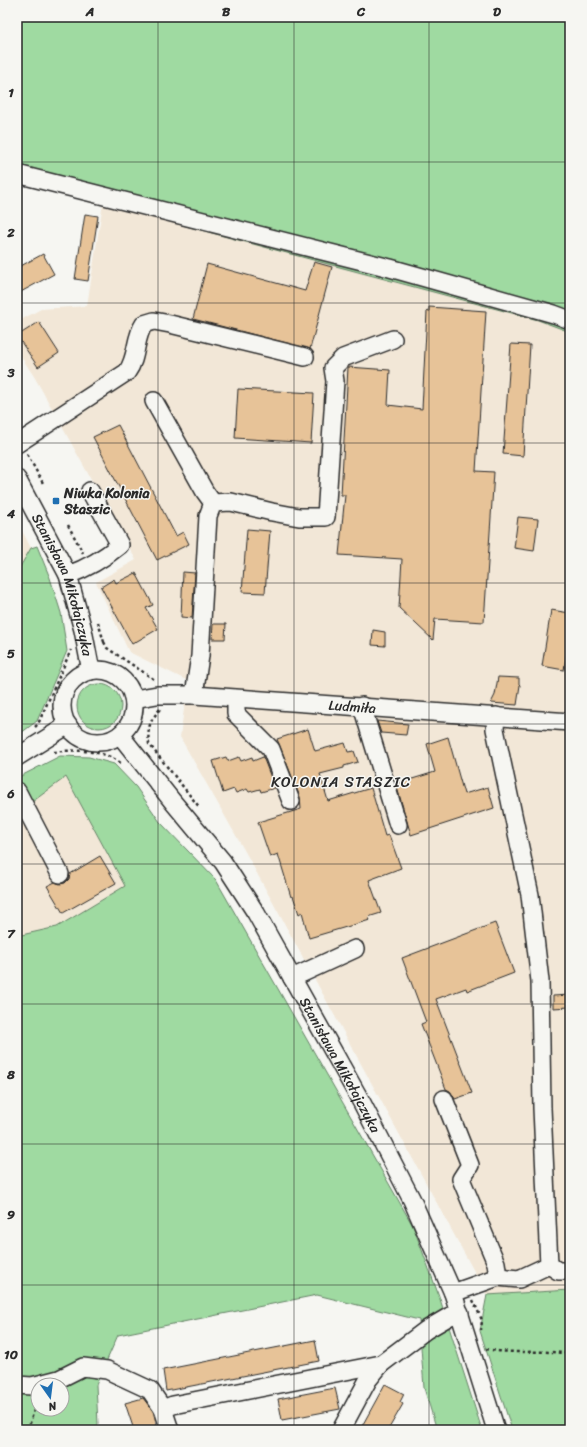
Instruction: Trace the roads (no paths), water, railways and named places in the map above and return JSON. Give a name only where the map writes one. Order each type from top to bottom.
[{"type":"street","points":[[17,174],[390,268],[554,314],[570,320]]},
{"type":"street","points":[[19,443],[127,372],[132,365],[138,333],[144,324],[154,322],[170,324],[305,357]]},
{"type":"street","points":[[212,503],[231,502],[299,517],[326,517],[335,381],[333,368],[343,358],[393,339]]},
{"type":"street","points":[[154,401],[212,503],[208,516],[200,656],[194,694]]},
{"type":"street","name":"Stanisława Mikołajczyka","points":[[17,479],[68,575],[83,630],[91,671]]},
{"type":"street","points":[[68,575],[84,570],[101,560],[120,545],[90,491]]},
{"type":"street","points":[[102,670],[113,673],[123,679],[130,688],[134,699],[134,712],[129,725],[120,735],[110,740],[98,742],[86,740],[75,734],[68,725],[63,712],[63,698],[69,686],[78,676],[91,671],[102,670]]},
{"type":"street","name":"Ludmiła","points":[[134,699],[159,702],[194,694],[236,699],[362,706],[570,722]]},
{"type":"street","points":[[236,699],[236,714],[271,749],[291,801]]},
{"type":"street","points":[[362,706],[398,825]]},
{"type":"street","points":[[496,716],[495,729],[530,896],[540,981],[542,1108],[549,1265]]},
{"type":"street","points":[[17,757],[68,725]]},
{"type":"street","name":"Stanisława Mikołajczyka","points":[[120,735],[172,802],[223,862],[256,913],[362,1103],[404,1186],[453,1293],[496,1430]]},
{"type":"street","points":[[17,791],[60,874]]},
{"type":"street","points":[[292,978],[355,949]]},
{"type":"street","points":[[444,1099],[470,1166],[462,1179],[496,1263],[498,1277]]},
{"type":"street","points":[[549,1265],[558,1271],[570,1271]]},
{"type":"street","points":[[453,1293],[498,1277],[519,1279],[542,1270],[549,1265]]},
{"type":"street","points":[[341,1430],[368,1380],[381,1364],[426,1330],[450,1316],[460,1313]]},
{"type":"street","points":[[163,1409],[173,1405],[381,1364]]},
{"type":"street","points":[[17,1385],[32,1386],[60,1379],[83,1367],[107,1370],[150,1390],[163,1409],[170,1430]]},
{"type":"place","name":"Niwka Kolonia Staszic","points":[[56,501]]},
{"type":"district","name":"KOLONIA STASZIC","points":[[341,782]]}]
